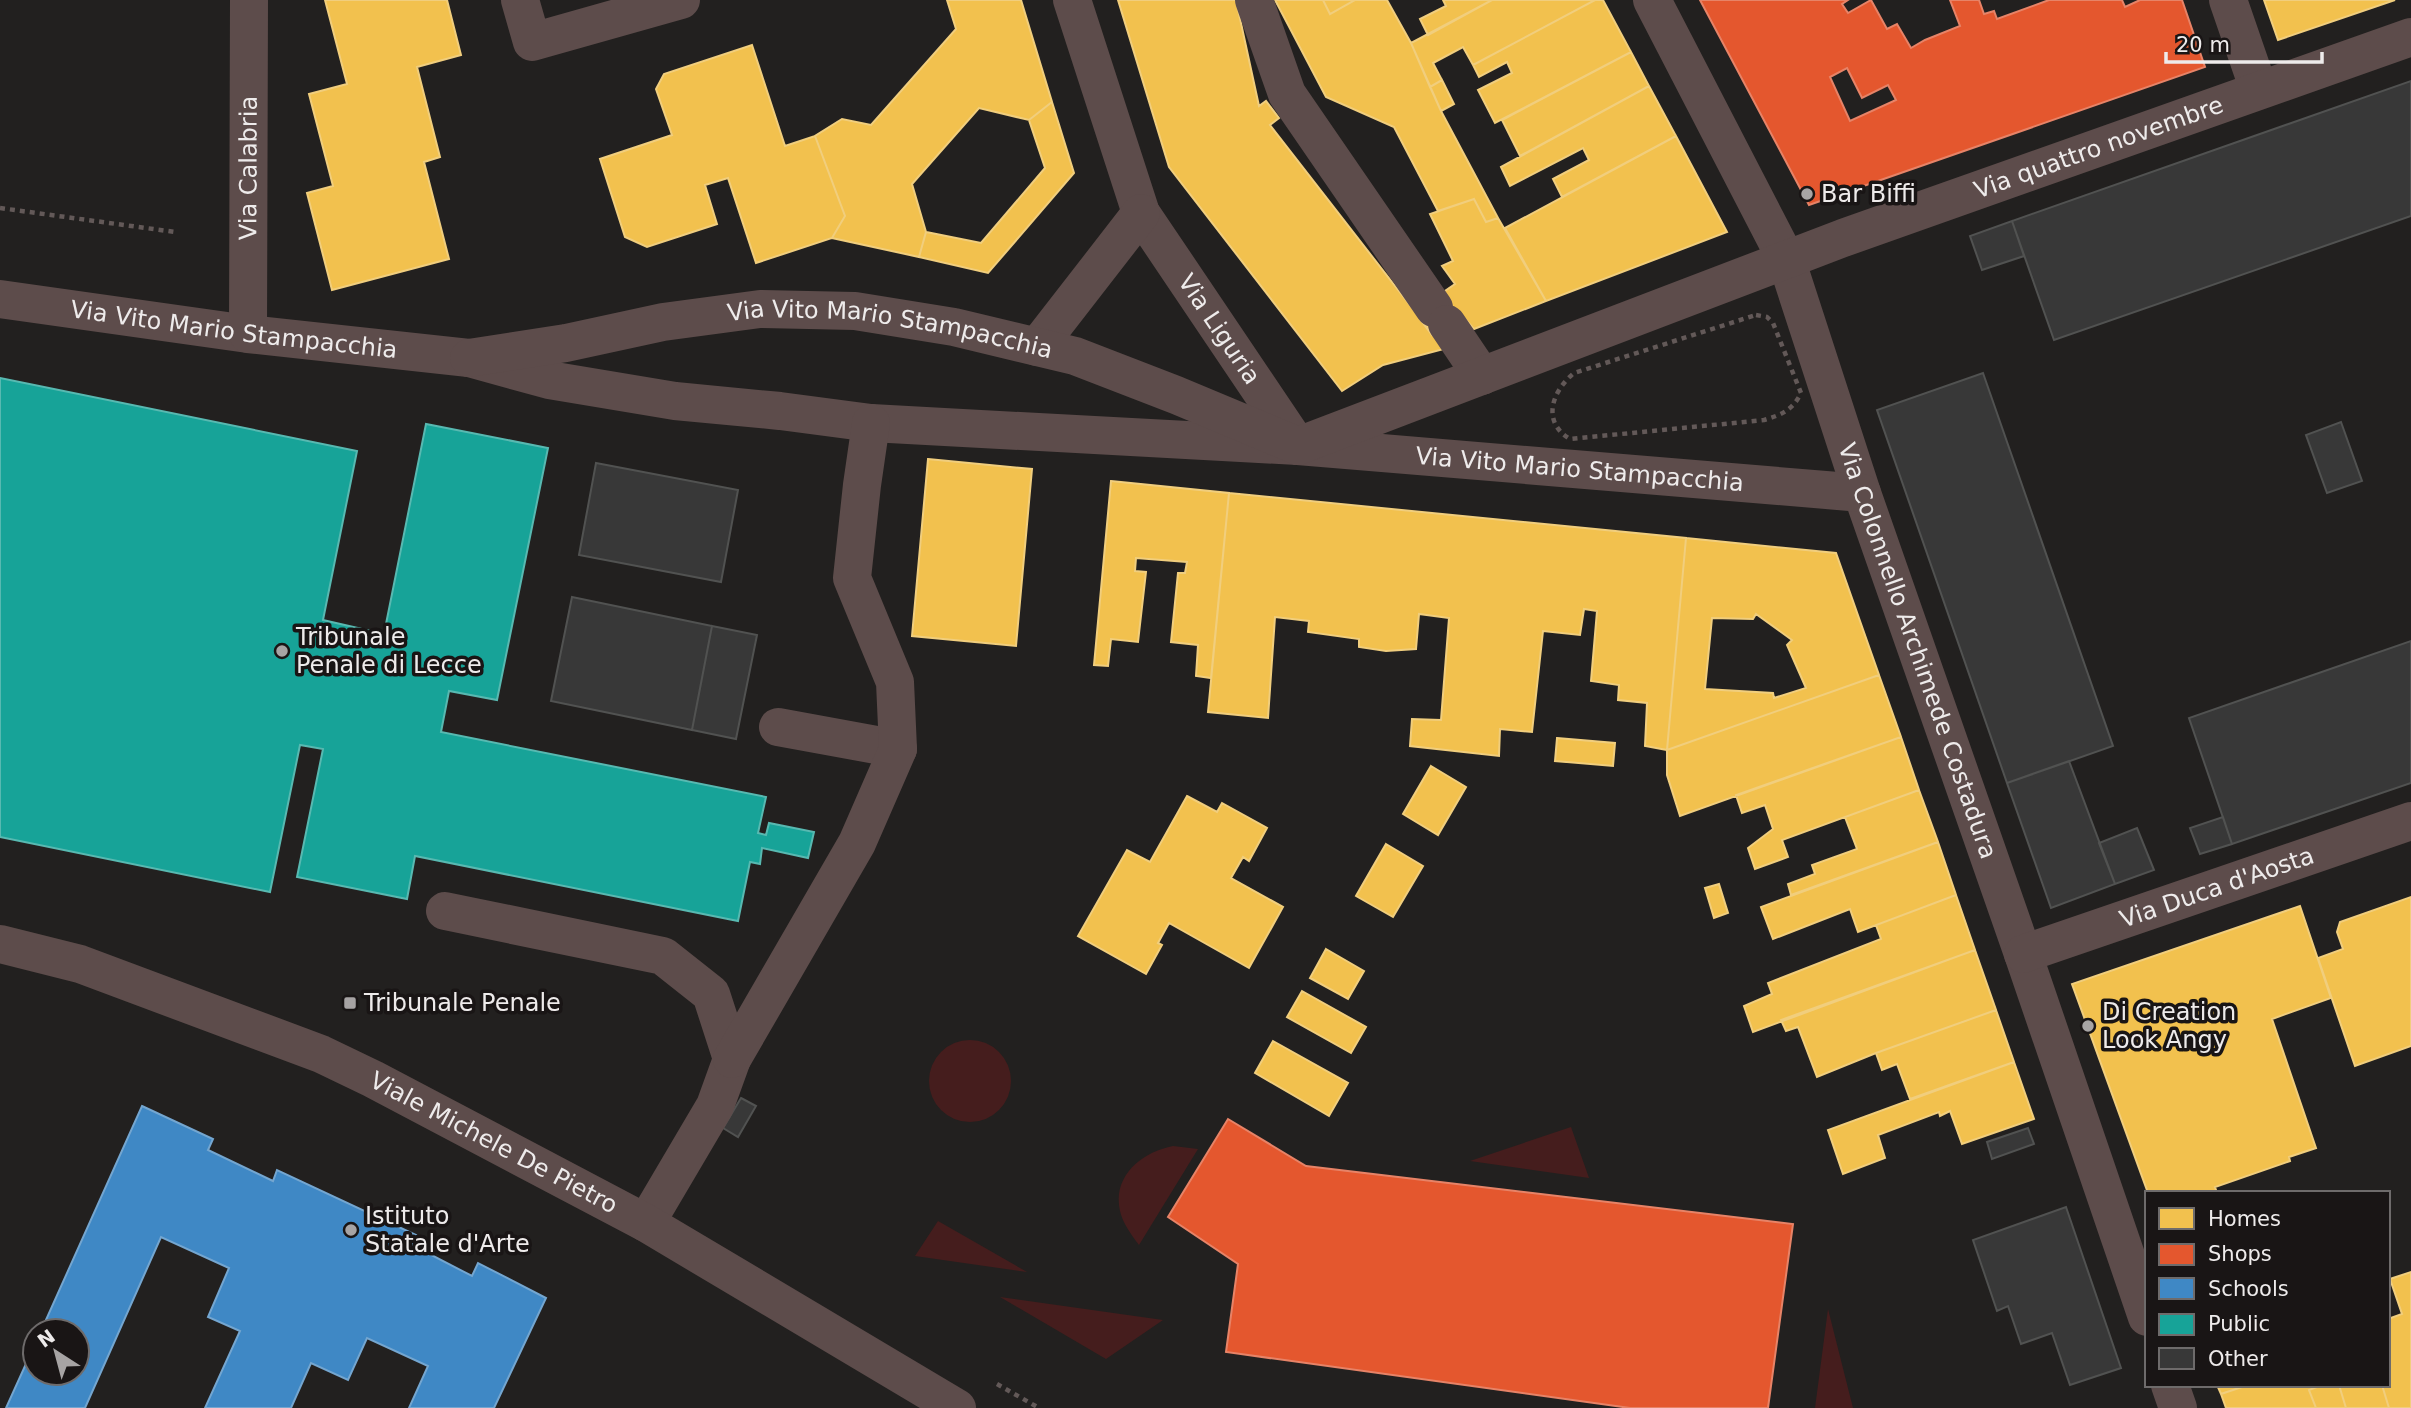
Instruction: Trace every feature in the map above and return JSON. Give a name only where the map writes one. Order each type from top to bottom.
[{"type":"street","name":"Via Calabria","points":[[248,334],[249,0]]},
{"type":"street","points":[[520,0],[532,42],[681,0]]},
{"type":"street","name":"Via Liguria","points":[[1072,0],[1141,213],[1298,446]]},
{"type":"street","points":[[1254,0],[1287,94],[1482,376]]},
{"type":"street","name":"Via Colonnello Archimede Costadura","points":[[1652,0],[1786,259],[1862,493],[2024,954],[2145,1311]]},
{"type":"street","points":[[2228,0],[2259,90]]},
{"type":"street","name":"Via quattro novembre","points":[[1786,259],[2411,37]]},
{"type":"street","points":[[1037,347],[1141,213]]},
{"type":"street","name":"Via Vito Mario Stampacchia","points":[[468,358],[566,343],[663,322],[760,309],[855,310],[954,327],[1088,361],[1298,446],[1786,259]]},
{"type":"street","name":"Via Vito Mario Stampacchia","points":[[0,299],[248,334],[468,358],[549,380],[649,397],[872,423],[1298,446],[1862,493]]},
{"type":"street","points":[[646,1223],[715,1106],[732,1059],[857,844],[898,749],[895,682],[852,578],[872,423]]},
{"type":"street","points":[[778,727],[898,749]]},
{"type":"street","name":"Via Duca d'Aosta","points":[[2024,954],[2411,821]]},
{"type":"street","points":[[445,911],[663,957],[710,994],[732,1059]]},
{"type":"street","name":"Viale Michele De Pietro","points":[[0,944],[80,964],[321,1054],[373,1079],[646,1223],[957,1408]]},
{"type":"street","points":[[2171,1387],[2178,1408]]},
{"type":"path","points":[[0,208],[175,232]]},
{"type":"path","points":[[1756,316],[1767,317],[1773,323],[1801,393],[1792,408],[1764,420],[1570,439],[1560,433],[1554,421],[1553,399],[1562,383],[1574,373],[1756,316]]},
{"type":"shaded area","points":[[962,1040],[978,1040],[993,1047],[1004,1058],[1011,1073],[1008,1097],[999,1110],[978,1122],[962,1122],[947,1115],[936,1104],[929,1089],[929,1073],[936,1058],[947,1047]]},
{"type":"shaded area","points":[[1571,1127],[1589,1178],[1470,1161]]},
{"type":"shaded area","points":[[1173,1146],[1198,1149],[1139,1245],[1121,1216],[1121,1187],[1125,1177],[1140,1160]]},
{"type":"shaded area","points":[[938,1221],[1027,1272],[915,1256]]},
{"type":"shaded area","points":[[1000,1297],[1163,1320],[1106,1359]]},
{"type":"shaded area","points":[[1828,1309],[1853,1408],[1815,1408]]},
{"type":"building: Homes","points":[[325,0],[447,0],[461,55],[417,67],[440,157],[424,162],[449,259],[332,290],[307,193],[333,186],[309,94],[347,84]]},
{"type":"building: Homes","points":[[947,0],[1021,0],[1052,102],[1029,120],[979,108],[912,184],[926,232],[919,257],[832,238],[845,216],[815,136],[842,119],[871,125],[956,29]]},
{"type":"building: Homes","points":[[1118,0],[1236,0],[1259,106],[1266,101],[1279,118],[1270,125],[1444,349],[1383,365],[1342,391],[1169,167]]},
{"type":"building: Homes","points":[[1275,0],[1323,0],[1330,14],[1355,0],[1387,0],[1411,43],[1441,111],[1498,218],[1486,222],[1474,199],[1438,211],[1394,127],[1326,97]]},
{"type":"building: Homes","points":[[1323,0],[1355,0],[1330,14]]},
{"type":"building: Homes","points":[[1443,0],[1492,0],[1428,35],[1420,19],[1446,6]]},
{"type":"building: Homes","points":[[1492,0],[1595,0],[1473,65],[1463,47],[1433,63],[1442,80],[1430,87],[1411,43]]},
{"type":"building: Homes","points":[[1595,0],[1603,0],[1631,52],[1495,123],[1478,90],[1512,73],[1507,62],[1479,77],[1473,65]]},
{"type":"building: Homes","points":[[2264,0],[2395,0],[2278,40]]},
{"type":"building: Homes","points":[[752,45],[785,146],[815,136],[845,216],[832,238],[756,263],[728,178],[705,185],[717,224],[647,247],[625,237],[600,159],[672,135],[656,89],[664,74]]},
{"type":"building: Homes","points":[[1631,52],[1649,86],[1520,156],[1502,120]]},
{"type":"building: Homes","points":[[1442,80],[1454,104],[1441,111],[1430,87]]},
{"type":"building: Homes","points":[[1649,86],[1676,136],[1562,197],[1553,179],[1589,160],[1583,148],[1510,186],[1501,167]]},
{"type":"building: Homes","points":[[1052,102],[1074,173],[988,273],[919,257],[926,232],[981,243],[1045,168],[1029,120]]},
{"type":"building: Homes","points":[[1676,136],[1727,232],[1546,301],[1505,228]]},
{"type":"building: Homes","points":[[1474,199],[1486,222],[1498,218],[1546,301],[1474,329],[1460,313],[1432,335],[1420,319],[1442,293],[1455,284],[1442,266],[1453,261],[1430,214]]},
{"type":"building: Homes","points":[[928,459],[1032,469],[1016,646],[912,636]]},
{"type":"building: Homes","points":[[1111,481],[1229,493],[1211,678],[1196,676],[1198,645],[1171,642],[1178,573],[1185,573],[1187,562],[1136,558],[1135,571],[1146,572],[1138,642],[1111,639],[1108,666],[1094,665]]},
{"type":"building: Homes","points":[[1229,493],[1686,538],[1667,750],[1645,746],[1647,703],[1618,700],[1619,685],[1591,681],[1597,611],[1584,609],[1580,635],[1543,631],[1532,732],[1500,729],[1499,756],[1410,746],[1412,719],[1441,720],[1449,618],[1419,614],[1416,649],[1386,651],[1359,647],[1359,639],[1308,632],[1309,621],[1275,617],[1268,718],[1208,712]]},
{"type":"building: Homes","points":[[1686,538],[1836,553],[1879,675],[1667,750]],"holes":[[[1756,614],[1792,640],[1787,645],[1806,688],[1774,698],[1773,693],[1705,689],[1712,618],[1753,619]]]},
{"type":"building: Homes","points":[[1879,675],[1901,737],[1680,816],[1667,775],[1667,750]]},
{"type":"building: Homes","points":[[1901,737],[1919,790],[1782,840],[1788,857],[1755,869],[1748,848],[1773,829],[1765,805],[1742,813],[1736,795]]},
{"type":"building: Homes","points":[[1557,738],[1615,743],[1613,766],[1555,761]]},
{"type":"building: Homes","points":[[1431,766],[1466,787],[1438,835],[1403,814]]},
{"type":"building: Homes","points":[[1919,790],[1938,842],[1791,895],[1788,884],[1815,874],[1812,865],[1857,849],[1845,817]]},
{"type":"building: Homes","points":[[1187,796],[1217,812],[1222,803],[1267,828],[1249,861],[1243,857],[1231,878],[1283,907],[1249,968],[1169,923],[1158,943],[1162,945],[1146,974],[1078,936],[1127,850],[1150,862]]},
{"type":"building: Homes","points":[[1938,842],[1956,895],[1858,932],[1850,909],[1773,939],[1761,907]]},
{"type":"building: Homes","points":[[1386,844],[1423,866],[1393,917],[1356,896]]},
{"type":"building: Homes","points":[[1719,884],[1728,913],[1714,918],[1705,888]]},
{"type":"building: Homes","points":[[1956,895],[1975,950],[1753,1032],[1744,1006],[1772,994],[1768,983],[1881,939],[1876,925]]},
{"type":"building: Homes","points":[[2411,897],[2411,1046],[2355,1066],[2318,958],[2343,949],[2337,932],[2340,922]]},
{"type":"building: Homes","points":[[2300,906],[2331,998],[2272,1019],[2316,1148],[2289,1157],[2290,1161],[2215,1187],[2216,1191],[2147,1191],[2072,984]]},
{"type":"building: Homes","points":[[1326,949],[1364,971],[1348,999],[1310,978]]},
{"type":"building: Homes","points":[[1975,950],[1996,1010],[1817,1077],[1798,1027],[1786,1031],[1781,1020]]},
{"type":"building: Homes","points":[[1302,991],[1366,1027],[1351,1053],[1287,1017]]},
{"type":"building: Homes","points":[[1996,1010],[2014,1062],[1910,1099],[1897,1064],[1882,1070],[1876,1053]]},
{"type":"building: Homes","points":[[1273,1041],[1348,1083],[1329,1116],[1255,1073]]},
{"type":"building: Homes","points":[[2014,1062],[2034,1119],[1962,1144],[1950,1111],[1940,1116],[1939,1112],[1878,1135],[1885,1158],[1843,1174],[1828,1130]]},
{"type":"building: Homes","points":[[2411,1272],[2411,1408],[2389,1408],[2383,1387],[2390,1387],[2390,1318],[2402,1314],[2390,1279]]},
{"type":"building: Homes","points":[[2218,1387],[2242,1387],[2221,1394]]},
{"type":"building: Homes","points":[[2242,1387],[2317,1387],[2309,1390],[2316,1408],[2226,1408],[2221,1394]]},
{"type":"building: Homes","points":[[2317,1387],[2340,1387],[2346,1408],[2316,1408],[2309,1390]]},
{"type":"building: Homes","points":[[2340,1387],[2383,1387],[2389,1408],[2346,1408]]},
{"type":"building: Shops","points":[[1700,0],[1848,0],[1842,4],[1848,13],[1871,0],[1887,29],[1897,24],[1911,48],[1960,26],[1950,0],[1979,0],[1984,14],[1994,11],[1997,19],[2049,0],[2122,0],[2125,7],[2140,0],[2182,0],[2205,67],[1809,205]],"holes":[[[1847,68],[1862,98],[1888,85],[1896,100],[1850,121],[1830,77]]]},
{"type":"building: Shops","points":[[1228,1119],[1306,1166],[1793,1224],[1768,1408],[1630,1408],[1226,1352],[1238,1264],[1168,1217]]},
{"type":"building: Schools","points":[[142,1106],[213,1139],[208,1150],[273,1181],[277,1170],[416,1235],[412,1245],[472,1276],[478,1263],[546,1298],[494,1408],[409,1408],[428,1366],[367,1338],[348,1380],[311,1363],[291,1408],[205,1408],[240,1331],[208,1317],[229,1268],[161,1237],[85,1408],[6,1408],[21,1375],[21,1387],[91,1387],[91,1317],[47,1317]]},
{"type":"building: Public","points":[[0,378],[357,451],[323,620],[384,634],[426,424],[548,448],[497,700],[449,691],[441,732],[766,797],[758,833],[766,835],[769,823],[814,832],[808,858],[762,848],[760,864],[750,862],[738,921],[415,856],[407,899],[297,877],[323,749],[300,745],[270,892],[0,837]]},
{"type":"building: Other","points":[[2411,81],[2411,216],[2054,340],[2012,221]]},
{"type":"building: Other","points":[[2012,221],[2024,256],[1982,270],[1970,236]]},
{"type":"building: Other","points":[[1983,373],[2113,746],[2007,783],[1877,410]]},
{"type":"building: Other","points":[[2341,422],[2362,481],[2327,493],[2306,435]]},
{"type":"building: Other","points":[[596,463],[738,490],[721,582],[579,555]]},
{"type":"building: Other","points":[[572,597],[712,626],[692,730],[551,701]]},
{"type":"building: Other","points":[[712,626],[757,635],[736,739],[692,730]]},
{"type":"building: Other","points":[[2411,641],[2411,783],[2232,844],[2189,718]]},
{"type":"building: Other","points":[[2069,761],[2115,884],[2051,908],[2007,783]]},
{"type":"building: Other","points":[[2223,817],[2232,844],[2200,854],[2190,828]]},
{"type":"building: Other","points":[[2137,828],[2154,870],[2115,884],[2099,843]]},
{"type":"building: Other","points":[[741,1098],[756,1106],[738,1137],[723,1128]]},
{"type":"building: Other","points":[[2028,1128],[2034,1144],[1992,1159],[1987,1142]]},
{"type":"building: Other","points":[[2066,1207],[2121,1368],[2070,1385],[2052,1333],[2021,1344],[2008,1306],[1997,1311],[1973,1240]]},
{"type":"place","name":"Bar Biffi","points":[[1807,194]]},
{"type":"place","name":"Tribunale Penale di Lecce","points":[[282,651]]},
{"type":"place","name":"Tribunale Penale","points":[[350,1003]]},
{"type":"place","name":"Di Creation Look Angy","points":[[2088,1026]]},
{"type":"place","name":"Istituto Statale d'Arte","points":[[351,1230]]}]
